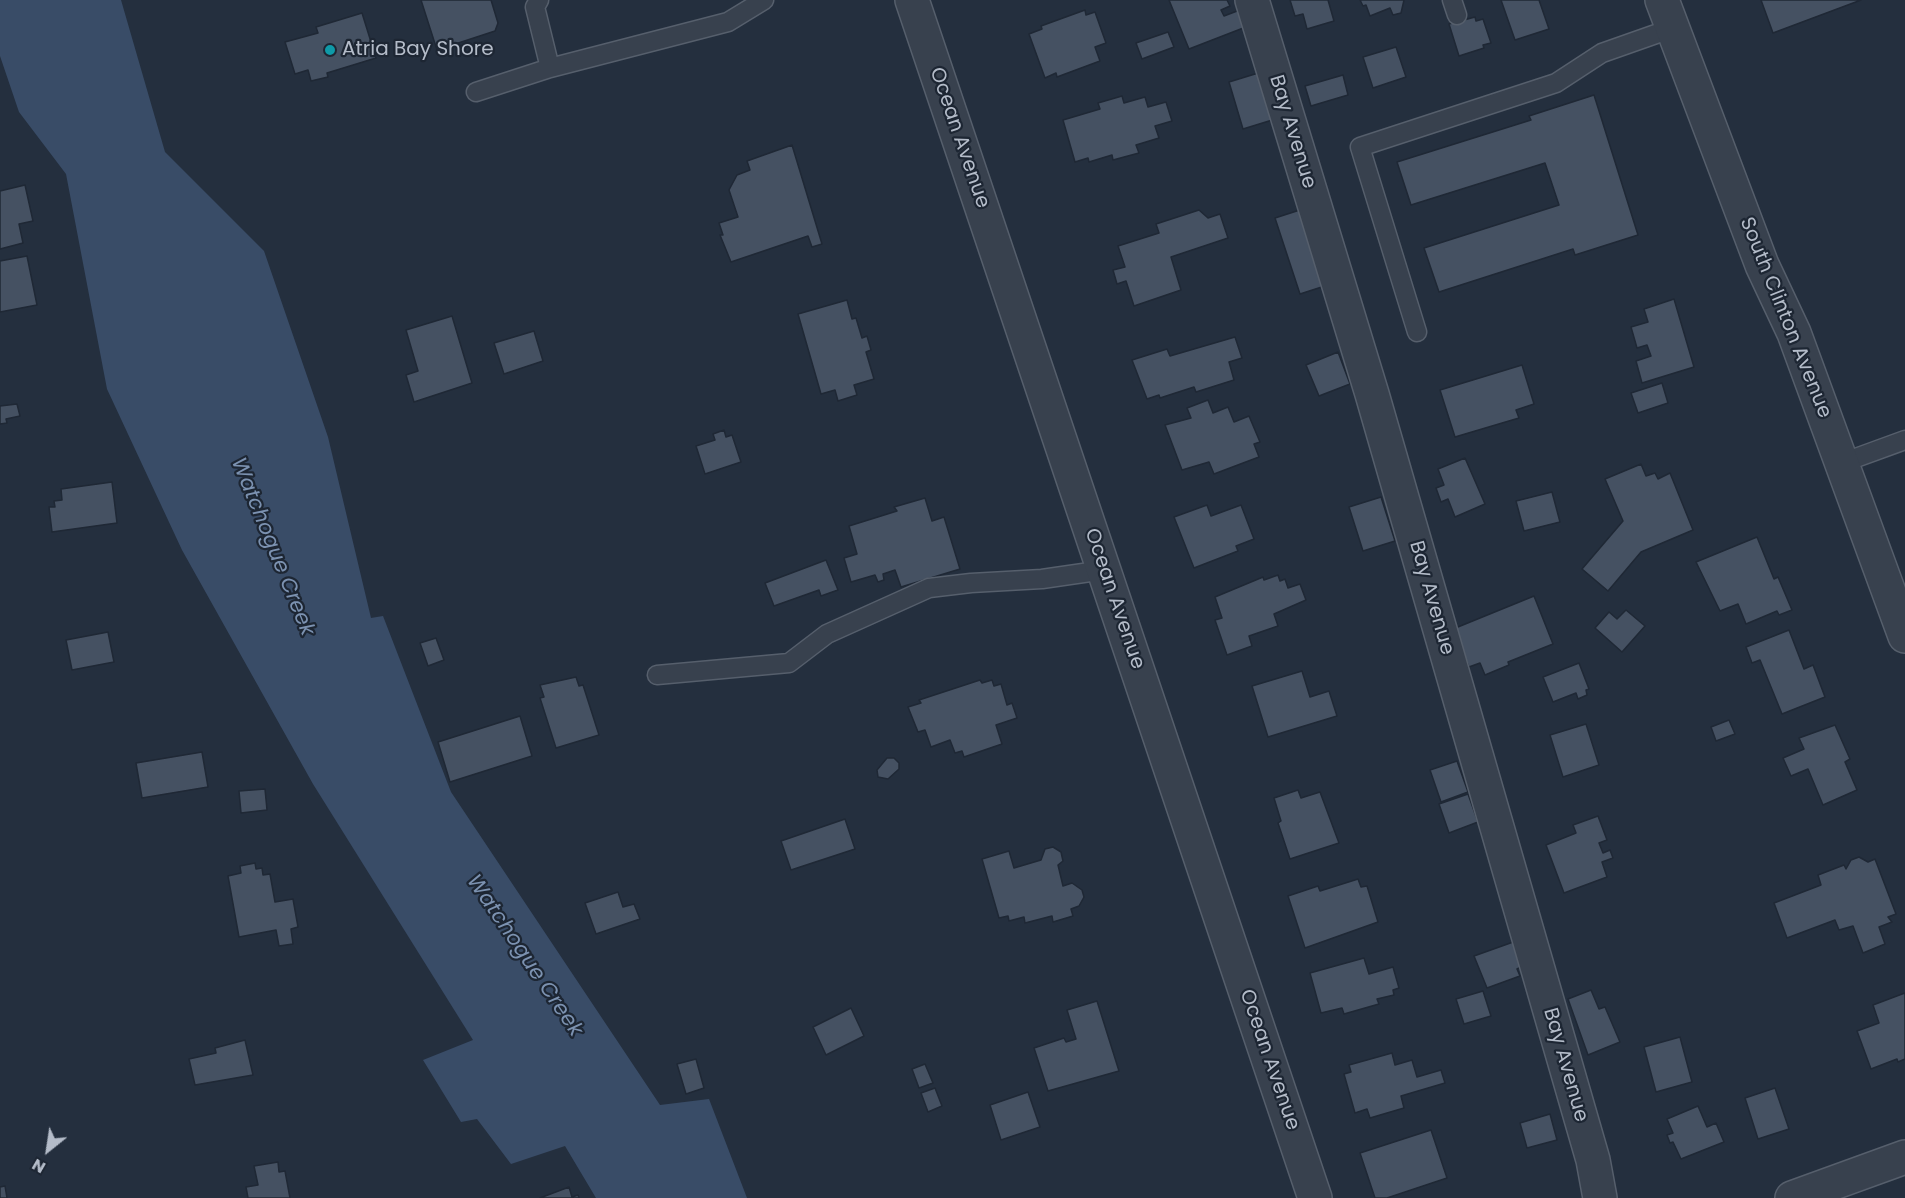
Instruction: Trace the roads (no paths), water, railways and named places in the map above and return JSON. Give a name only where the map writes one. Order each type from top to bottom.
[{"type":"street","name":"Bay Avenue","points":[[1252,0],[1372,393],[1593,1160],[1600,1198]]},
{"type":"street","name":"Ocean Avenue","points":[[922,2],[1104,570],[1315,1198]]},
{"type":"street","name":"South Clinton Avenue","points":[[1667,14],[1762,265],[1794,333],[1905,636]]},
{"type":"street","points":[[1792,1198],[1905,1157]]},
{"type":"lane","points":[[539,0],[535,7],[550,68]]},
{"type":"lane","points":[[476,92],[550,68],[728,22],[764,0]]},
{"type":"lane","points":[[1417,332],[1360,147],[1556,83],[1667,14]]},
{"type":"lane","points":[[1842,463],[1904,443]]},
{"type":"lane","points":[[657,675],[715,672],[789,663],[827,634],[928,588],[1042,579],[1104,570]]},
{"type":"water","name":"Watchogue Creek","points":[[0,0],[121,0],[165,152],[264,251],[328,437],[371,618],[383,616],[451,792],[660,1105],[709,1099],[747,1198],[596,1198],[565,1146],[511,1164],[477,1119],[461,1122],[423,1060],[473,1040],[313,784],[182,550],[107,389],[66,174],[19,112],[0,56]]},
{"type":"place","name":"Atria Bay Shore","points":[[330,50]]}]
